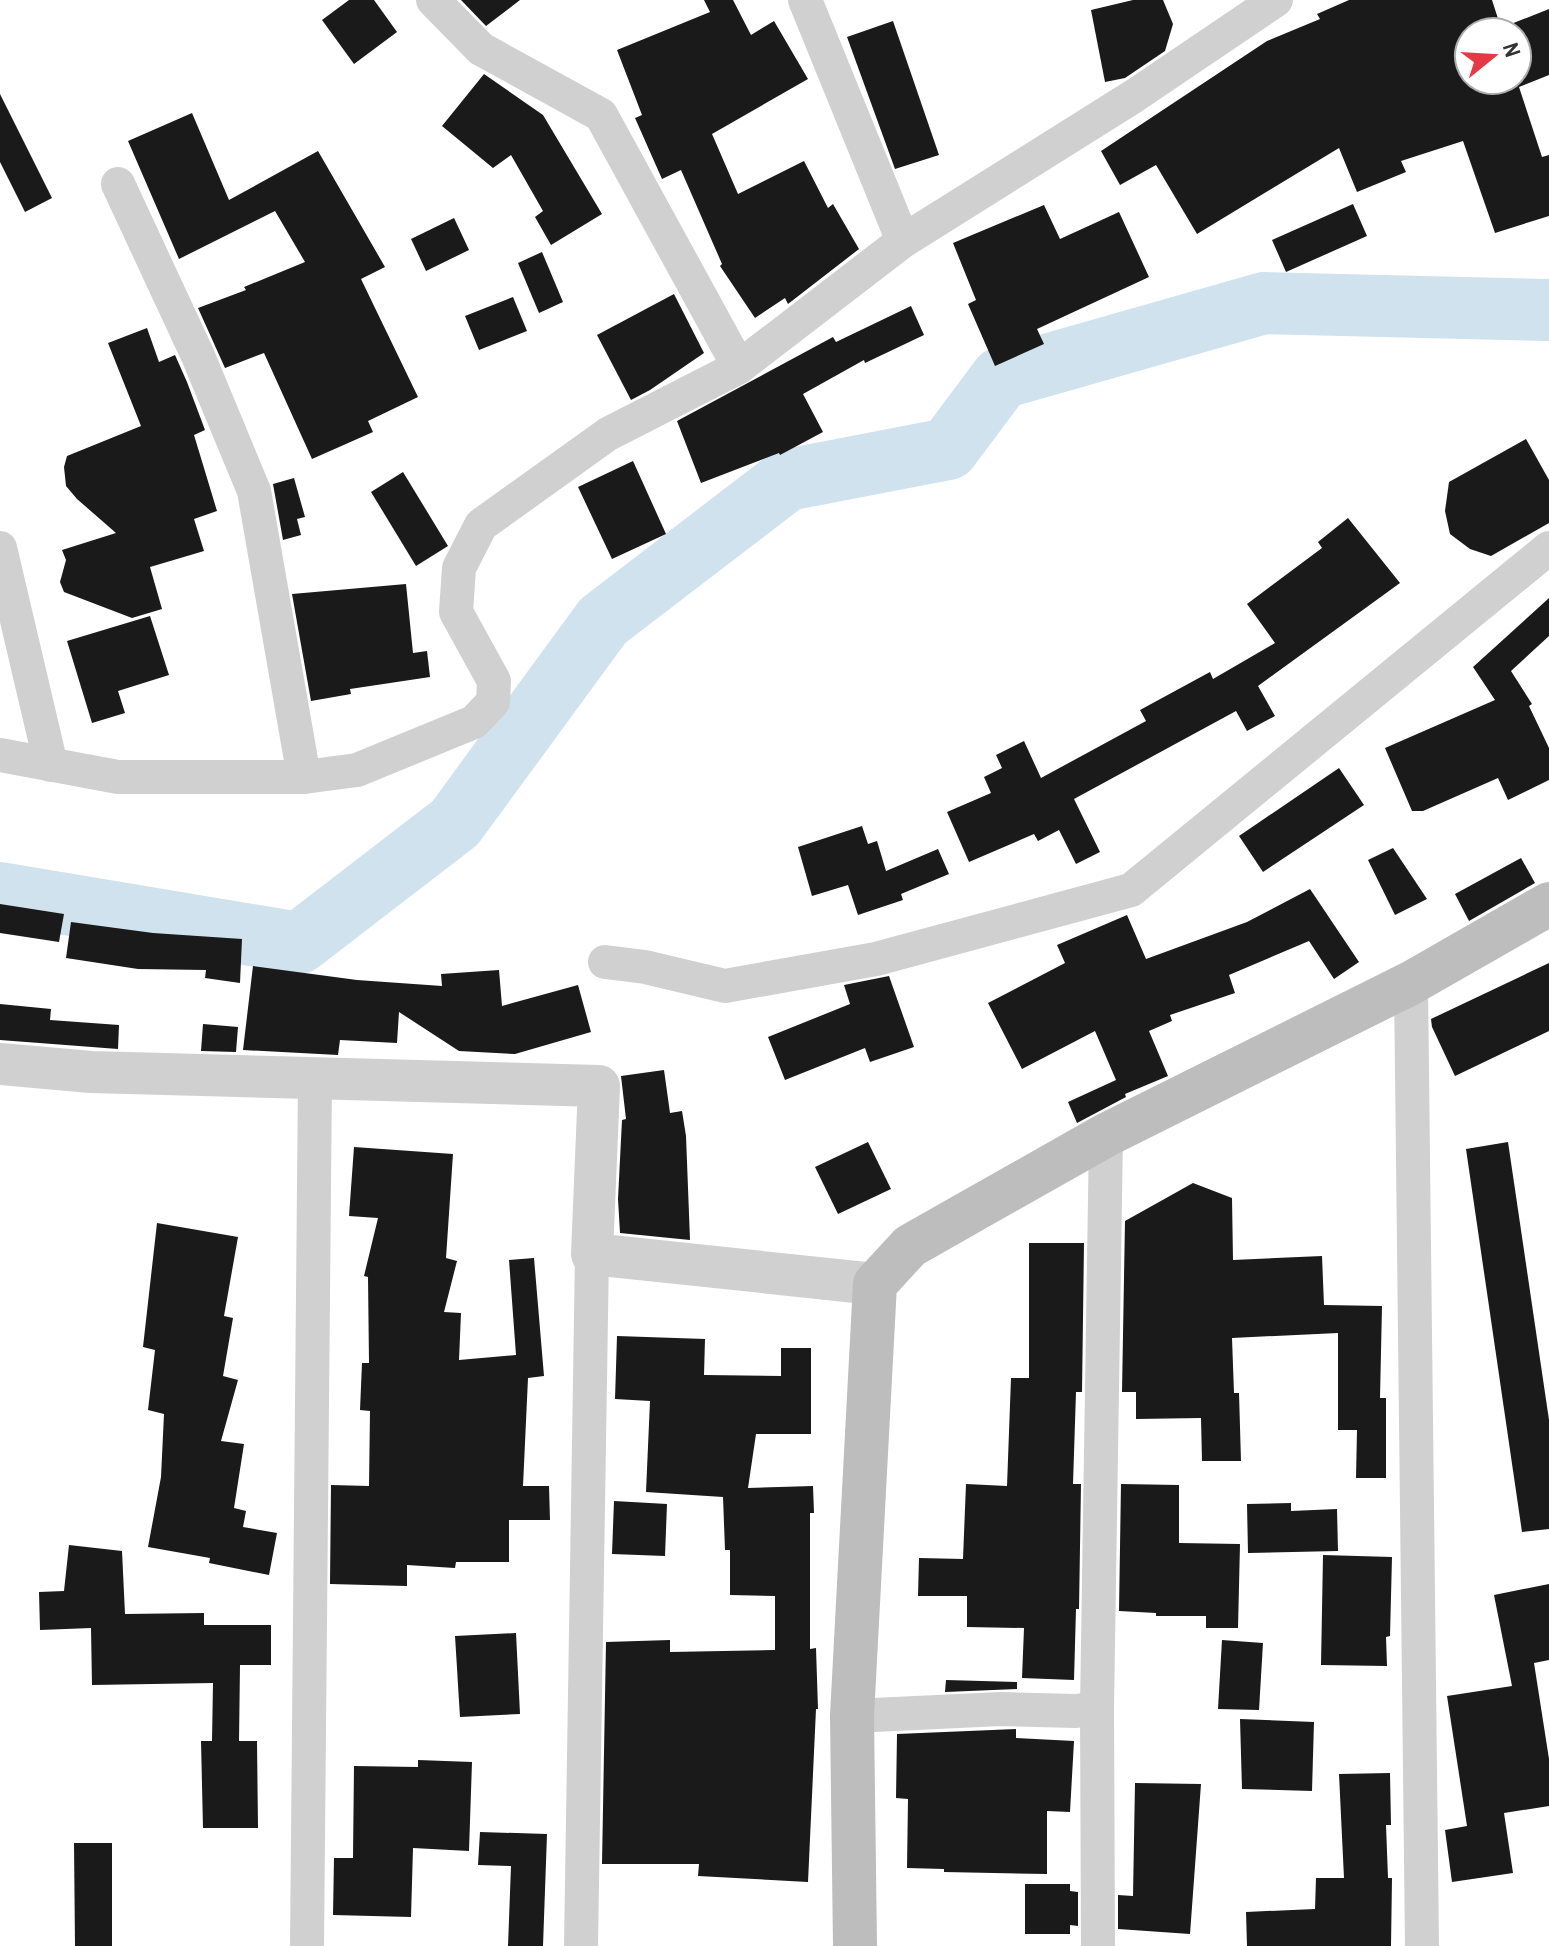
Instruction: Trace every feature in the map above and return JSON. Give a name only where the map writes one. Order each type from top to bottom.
[{"type":"main road","points":[[855,1946],[852,1716],[875,1284],[910,1246],[1106,1135],[1411,983],[1549,904]]},
{"type":"street","points":[[433,0],[481,49],[601,115],[739,367]]},
{"type":"street","points":[[805,0],[903,241]]},
{"type":"street","points":[[0,755],[118,777],[304,777],[357,770],[474,722],[493,702],[494,681],[456,612],[459,568],[481,525],[608,434],[739,367],[903,241],[1134,96],[1259,5]]},
{"type":"street","points":[[118,184],[198,356],[254,491],[304,777]]},
{"type":"street","points":[[0,548],[51,765]]},
{"type":"street","points":[[605,962],[645,967],[725,986],[876,959],[1131,890],[1549,548]]},
{"type":"street","points":[[1411,983],[1422,1946]]},
{"type":"street","points":[[0,1064],[91,1072],[599,1086],[592,1254],[581,1946]]},
{"type":"street","points":[[307,1946],[315,1078]]},
{"type":"street","points":[[1098,1946],[1097,1708],[1106,1135]]},
{"type":"street","points":[[592,1254],[875,1284]]},
{"type":"street","points":[[852,1716],[1097,1708]]},
{"type":"building","points":[[349,0],[374,0],[397,32],[354,64],[322,20]]},
{"type":"building","points":[[461,0],[520,0],[486,26]]},
{"type":"building","points":[[704,0],[733,0],[751,35],[774,21],[808,79],[712,134],[738,194],[804,161],[828,208],[833,204],[859,249],[788,304],[785,298],[755,318],[720,266],[722,264],[681,170],[662,179],[635,118],[642,115],[617,50],[710,12]]},
{"type":"building","points":[[1133,0],[1163,0],[1173,24],[1165,51],[1125,78],[1105,82],[1091,10]]},
{"type":"building","points":[[1349,0],[1492,0],[1497,16],[1453,16],[1453,96],[1522,96],[1542,157],[1549,155],[1549,216],[1495,233],[1463,141],[1401,161],[1406,172],[1357,192],[1339,148],[1197,234],[1156,165],[1120,185],[1101,151],[1267,41],[1320,19],[1317,14]]},
{"type":"building","points":[[1549,9],[1549,75],[1533,81],[1531,16]]},
{"type":"building","points":[[893,21],[939,155],[895,169],[847,37]]},
{"type":"building","points":[[484,74],[543,115],[602,214],[551,245],[535,217],[543,211],[511,155],[493,168],[442,126]]},
{"type":"building","points":[[0,94],[52,198],[25,212],[0,162]]},
{"type":"building","points":[[192,113],[229,200],[318,151],[385,267],[361,279],[418,397],[368,421],[373,432],[312,459],[264,353],[225,368],[198,308],[246,290],[244,287],[305,262],[275,211],[179,259],[128,141]]},
{"type":"building","points":[[1353,204],[1367,236],[1286,272],[1272,240]]},
{"type":"building","points":[[1044,205],[1060,239],[1119,212],[1149,277],[1037,329],[1044,344],[995,366],[968,304],[976,300],[953,243]]},
{"type":"building","points":[[454,218],[469,250],[426,271],[411,239]]},
{"type":"building","points":[[542,252],[563,302],[539,313],[518,263]]},
{"type":"building","points":[[674,294],[704,353],[631,400],[597,335]]},
{"type":"building","points":[[513,297],[527,331],[479,350],[465,316]]},
{"type":"building","points":[[911,306],[924,335],[865,363],[864,360],[803,394],[823,432],[780,455],[701,483],[677,421],[833,337],[836,342]]},
{"type":"building","points":[[147,328],[159,362],[175,355],[187,382],[205,430],[194,435],[217,511],[194,519],[204,551],[150,567],[162,609],[132,618],[64,592],[60,582],[66,560],[62,550],[116,533],[66,486],[64,467],[67,456],[141,426],[108,343]]},
{"type":"building","points":[[1526,439],[1549,480],[1549,523],[1491,556],[1470,549],[1450,534],[1445,511],[1449,482]]},
{"type":"building","points":[[633,461],[666,534],[612,559],[578,487]]},
{"type":"building","points":[[403,472],[448,546],[416,566],[371,492]]},
{"type":"building","points":[[294,478],[305,517],[297,519],[301,535],[283,540],[273,484]]},
{"type":"building","points":[[1348,518],[1400,583],[1258,686],[1275,716],[1247,731],[1236,711],[1074,799],[1100,852],[1076,864],[1059,830],[1038,841],[1034,834],[969,862],[947,812],[991,793],[984,777],[1002,768],[996,755],[1024,741],[1041,778],[1146,721],[1140,710],[1210,672],[1213,679],[1275,643],[1247,604],[1322,548],[1318,542]]},
{"type":"building","points":[[406,584],[413,653],[427,651],[430,677],[350,689],[351,694],[311,701],[292,594]]},
{"type":"building","points":[[1549,598],[1549,636],[1511,671],[1532,704],[1529,706],[1549,748],[1549,780],[1508,800],[1498,778],[1423,811],[1412,811],[1385,748],[1495,700],[1473,667]]},
{"type":"building","points":[[150,616],[169,675],[118,691],[125,713],[92,723],[67,641]]},
{"type":"building","points":[[1339,768],[1364,805],[1263,872],[1239,836]]},
{"type":"building","points":[[862,826],[868,844],[877,841],[886,871],[938,849],[949,874],[901,894],[903,900],[858,915],[848,885],[812,896],[798,847]]},
{"type":"building","points":[[1393,848],[1427,899],[1395,915],[1368,860]]},
{"type":"building","points":[[1521,858],[1535,883],[1469,921],[1455,894]]},
{"type":"building","points":[[1310,889],[1359,962],[1334,979],[1309,941],[1229,975],[1235,993],[1170,1015],[1172,1021],[1149,1031],[1168,1076],[1125,1094],[1126,1097],[1077,1123],[1068,1102],[1116,1080],[1095,1031],[1022,1069],[988,1003],[1065,963],[1057,945],[1127,915],[1146,959],[1247,922]]},
{"type":"building","points":[[0,904],[64,914],[59,942],[0,933]]},
{"type":"building","points":[[71,922],[153,933],[242,939],[240,983],[205,978],[206,970],[138,969],[66,958]]},
{"type":"building","points":[[1549,963],[1549,1031],[1455,1076],[1431,1019]]},
{"type":"building","points":[[253,966],[357,980],[442,986],[441,974],[499,970],[502,1006],[578,985],[591,1032],[515,1054],[459,1051],[399,1012],[397,1043],[340,1040],[338,1055],[243,1050]]},
{"type":"building","points":[[889,976],[914,1047],[870,1062],[865,1048],[785,1080],[768,1037],[850,1004],[844,985]]},
{"type":"building","points":[[0,1004],[51,1009],[50,1020],[119,1025],[118,1049],[0,1040]]},
{"type":"building","points":[[203,1024],[238,1027],[236,1052],[201,1051]]},
{"type":"building","points":[[664,1070],[670,1113],[682,1111],[686,1136],[690,1240],[620,1233],[618,1199],[622,1120],[626,1119],[621,1076]]},
{"type":"building","points":[[868,1142],[891,1189],[838,1214],[815,1167]]},
{"type":"building","points":[[1508,1142],[1549,1420],[1549,1529],[1522,1532],[1466,1149]]},
{"type":"building","points":[[354,1147],[453,1154],[446,1258],[457,1261],[444,1312],[461,1313],[459,1360],[516,1355],[509,1260],[534,1258],[544,1376],[528,1378],[523,1486],[549,1486],[550,1520],[509,1520],[509,1562],[456,1562],[455,1568],[407,1565],[407,1586],[330,1584],[331,1485],[369,1486],[370,1411],[360,1410],[362,1363],[369,1363],[368,1277],[364,1276],[378,1218],[349,1216]]},
{"type":"building","points":[[1193,1183],[1232,1198],[1233,1260],[1322,1256],[1324,1305],[1382,1306],[1380,1398],[1386,1398],[1386,1478],[1356,1478],[1357,1430],[1338,1430],[1338,1333],[1232,1338],[1234,1393],[1239,1393],[1241,1461],[1202,1461],[1201,1418],[1136,1419],[1136,1392],[1122,1392],[1125,1221]]},
{"type":"building","points":[[157,1223],[238,1237],[224,1316],[233,1318],[223,1376],[238,1380],[221,1441],[244,1444],[234,1508],[246,1511],[243,1527],[277,1533],[269,1575],[209,1563],[210,1558],[148,1547],[161,1477],[164,1414],[148,1410],[155,1350],[143,1347]]},
{"type":"building","points":[[1029,1243],[1084,1243],[1082,1392],[1076,1392],[1073,1484],[1081,1484],[1079,1609],[1076,1609],[1074,1680],[1022,1678],[1024,1628],[967,1627],[967,1596],[918,1596],[919,1558],[963,1559],[966,1484],[1007,1486],[1011,1378],[1029,1378]]},
{"type":"building","points":[[617,1336],[705,1339],[704,1375],[781,1376],[781,1348],[811,1348],[811,1434],[756,1434],[748,1488],[813,1486],[814,1513],[810,1513],[810,1649],[816,1648],[818,1709],[808,1882],[698,1876],[699,1864],[602,1864],[606,1642],[670,1640],[670,1652],[775,1650],[775,1596],[730,1595],[730,1550],[725,1550],[723,1497],[646,1492],[650,1401],[615,1399]]},
{"type":"building","points":[[1121,1484],[1179,1485],[1179,1543],[1240,1544],[1238,1628],[1206,1628],[1206,1616],[1156,1616],[1156,1613],[1119,1611]]},
{"type":"building","points":[[614,1501],[667,1504],[665,1556],[612,1554]]},
{"type":"building","points":[[1291,1503],[1291,1511],[1337,1509],[1338,1551],[1248,1553],[1247,1504]]},
{"type":"building","points":[[69,1545],[122,1551],[125,1614],[204,1613],[204,1625],[271,1625],[271,1665],[240,1665],[239,1741],[257,1741],[258,1828],[203,1828],[201,1741],[212,1741],[213,1683],[92,1685],[91,1628],[40,1630],[39,1592],[64,1591]]},
{"type":"building","points":[[1323,1555],[1392,1557],[1387,1666],[1321,1665]]},
{"type":"building","points":[[1549,1584],[1549,1660],[1534,1663],[1549,1759],[1549,1806],[1504,1813],[1513,1873],[1452,1882],[1445,1830],[1467,1826],[1447,1696],[1512,1686],[1494,1595]]},
{"type":"building","points":[[516,1633],[520,1714],[460,1717],[455,1636]]},
{"type":"building","points":[[1222,1640],[1263,1643],[1259,1710],[1218,1709]]},
{"type":"building","points":[[946,1680],[1017,1682],[1017,1689],[945,1692]]},
{"type":"building","points":[[1240,1719],[1314,1722],[1312,1791],[1242,1789]]},
{"type":"building","points":[[1016,1729],[1016,1738],[1074,1741],[1070,1812],[1047,1811],[1047,1874],[944,1872],[944,1869],[907,1868],[908,1799],[896,1798],[897,1734]]},
{"type":"building","points":[[418,1760],[472,1762],[469,1851],[413,1848],[411,1917],[333,1915],[334,1858],[353,1858],[354,1766],[418,1767]]},
{"type":"building","points":[[1390,1773],[1391,1825],[1386,1825],[1388,1878],[1392,1878],[1391,1946],[1247,1946],[1246,1912],[1315,1909],[1316,1878],[1344,1878],[1339,1774]]},
{"type":"building","points":[[1135,1783],[1201,1784],[1190,1934],[1118,1929],[1118,1895],[1133,1896]]},
{"type":"building","points":[[480,1832],[547,1834],[543,1946],[508,1946],[511,1866],[478,1865]]},
{"type":"building","points":[[74,1843],[112,1843],[112,1946],[75,1946]]},
{"type":"building","points":[[1025,1884],[1070,1884],[1070,1891],[1078,1892],[1078,1926],[1070,1925],[1070,1934],[1025,1934]]},
{"type":"waterway","points":[[0,893],[299,943],[455,823],[603,621],[787,480],[948,449],[1001,378],[1264,303],[1549,310]]}]
